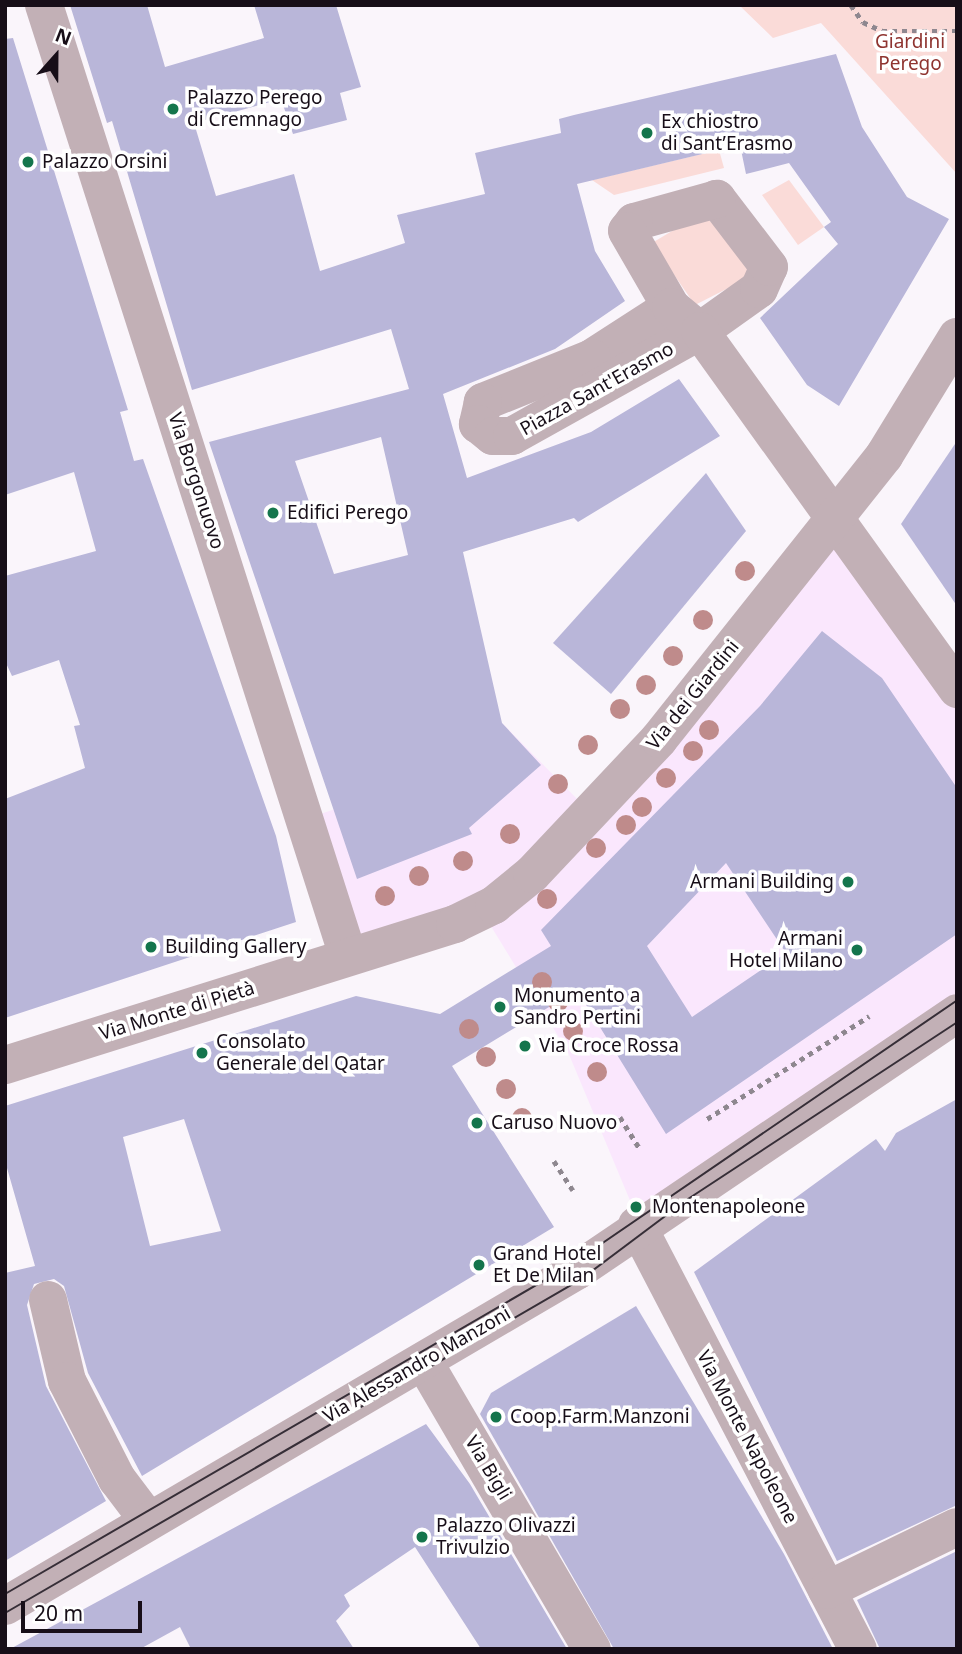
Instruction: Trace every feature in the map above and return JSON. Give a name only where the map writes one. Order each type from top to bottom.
[{"type":"street","name":"Via Borgonuovo","points":[[44,5],[348,956]]},
{"type":"street","name":"Piazza Sant'Erasmo","points":[[671,307],[592,358],[483,402],[478,424],[493,436],[512,436],[700,331],[758,289],[769,267],[717,200],[634,222],[627,231],[671,307],[700,331],[957,689]]},
{"type":"street","name":"Via dei Giardini","points":[[348,956],[455,923],[494,905],[532,874],[659,739],[884,456],[957,337]]},
{"type":"street","name":"Via Monte di Pietà","points":[[5,1065],[348,956]]},
{"type":"street","name":"Via Alessandro Manzoni","points":[[5,1606],[578,1270],[637,1225],[957,1013]]},
{"type":"street","name":"Via Monte Napoleone","points":[[637,1225],[858,1649]]},
{"type":"street","points":[[48,1300],[67,1381],[117,1479],[148,1520]]},
{"type":"street","name":"Via Bigli","points":[[424,1362],[592,1649]]},
{"type":"street","points":[[827,1590],[957,1527]]},
{"type":"path","points":[[851,5],[863,22],[882,31],[957,31]]},
{"type":"path","points":[[707,1119],[869,1016]]},
{"type":"path","points":[[620,1117],[639,1148]]},
{"type":"path","points":[[554,1161],[573,1190]]},
{"type":"shaded area","points":[[829,517],[957,692],[957,1009],[639,1222],[568,1052],[481,910],[349,954],[308,818],[360,801],[459,736],[502,723],[587,809]]},
{"type":"green space","name":"Giardini Perego","points":[[739,5],[957,5],[957,174],[821,23],[773,38]]},
{"type":"green space","points":[[719,150],[724,168],[614,195],[592,180]]},
{"type":"green space","points":[[789,180],[824,227],[798,245],[762,195]]},
{"type":"green space","points":[[702,213],[750,261],[746,279],[695,305],[652,243]]},
{"type":"building","points":[[70,5],[147,5],[165,67],[264,38],[254,5],[336,5],[361,87],[340,93],[347,120],[293,134],[281,99],[194,123],[216,196],[294,174],[320,271],[405,243],[397,215],[485,194],[475,153],[561,133],[559,119],[836,54],[862,127],[907,197],[949,219],[839,406],[807,385],[760,318],[838,244],[824,227],[831,222],[789,163],[746,174],[740,145],[577,184],[595,251],[625,301],[555,349],[443,394],[467,478],[591,432],[679,379],[720,436],[578,522],[574,518],[463,552],[502,723],[541,765],[469,828],[472,834],[357,879],[209,442],[409,389],[391,329],[192,390],[112,121],[107,123]],"holes":[[[381,437],[408,555],[334,574],[295,461]]]},
{"type":"building","points":[[13,38],[128,410],[120,412],[134,461],[143,459],[276,836],[296,922],[5,1018],[5,799],[85,768],[74,726],[80,725],[59,660],[12,676],[5,661],[5,576],[96,551],[74,472],[5,495],[5,39]]},
{"type":"building","points":[[957,441],[957,606],[901,524]]},
{"type":"building","points":[[706,473],[746,531],[611,694],[553,643]]},
{"type":"building","points":[[822,631],[882,678],[957,788],[957,934],[666,1134],[577,990],[452,1066],[554,1227],[142,1476],[88,1373],[64,1286],[54,1279],[34,1284],[27,1305],[46,1386],[106,1501],[5,1561],[5,1273],[35,1266],[5,1161],[5,1106],[356,996],[440,1014],[551,946],[541,930],[760,706]],"holes":[[[726,863],[786,953],[692,1017],[647,946]],[[184,1119],[221,1231],[150,1246],[123,1137]]]},
{"type":"building","points":[[957,1099],[957,1505],[837,1561],[694,1272],[876,1139],[885,1151],[896,1133]]},
{"type":"building","points":[[636,1306],[784,1554],[833,1649],[614,1649],[480,1414],[491,1393]]},
{"type":"building","points":[[426,1424],[470,1484],[567,1649],[481,1649],[415,1547],[344,1595],[350,1606],[336,1621],[354,1649],[191,1649],[180,1627],[140,1649],[10,1649]]},
{"type":"building","points":[[957,1551],[957,1649],[880,1649],[857,1600]]},
{"type":"tram line","points":[[5,1594],[569,1266],[957,1000]]},
{"type":"tram line","points":[[5,1613],[580,1280],[688,1199],[957,1022]]},
{"type":"place","name":"Palazzo Perego di Cremnago","points":[[173,109]]},
{"type":"place","name":"Ex chiostro di Sant’Erasmo","points":[[647,133]]},
{"type":"place","name":"Palazzo Orsini","points":[[28,162]]},
{"type":"place","name":"Edifici Perego","points":[[273,513]]},
{"type":"place","name":"Armani Building","points":[[848,882]]},
{"type":"place","name":"Building Gallery","points":[[151,947]]},
{"type":"place","name":"Armani Hotel Milano","points":[[857,950]]},
{"type":"place","name":"Monumento a Sandro Pertini","points":[[500,1007]]},
{"type":"place","name":"Via Croce Rossa","points":[[525,1046]]},
{"type":"place","name":"Consolato Generale del Qatar","points":[[202,1053]]},
{"type":"place","name":"Caruso Nuovo","points":[[477,1123]]},
{"type":"place","name":"Montenapoleone","points":[[636,1207]]},
{"type":"place","name":"Grand Hotel Et De Milan","points":[[479,1265]]},
{"type":"place","name":"Coop.Farm.Manzoni","points":[[496,1417]]},
{"type":"place","name":"Palazzo Olivazzi Trivulzio","points":[[422,1537]]}]
